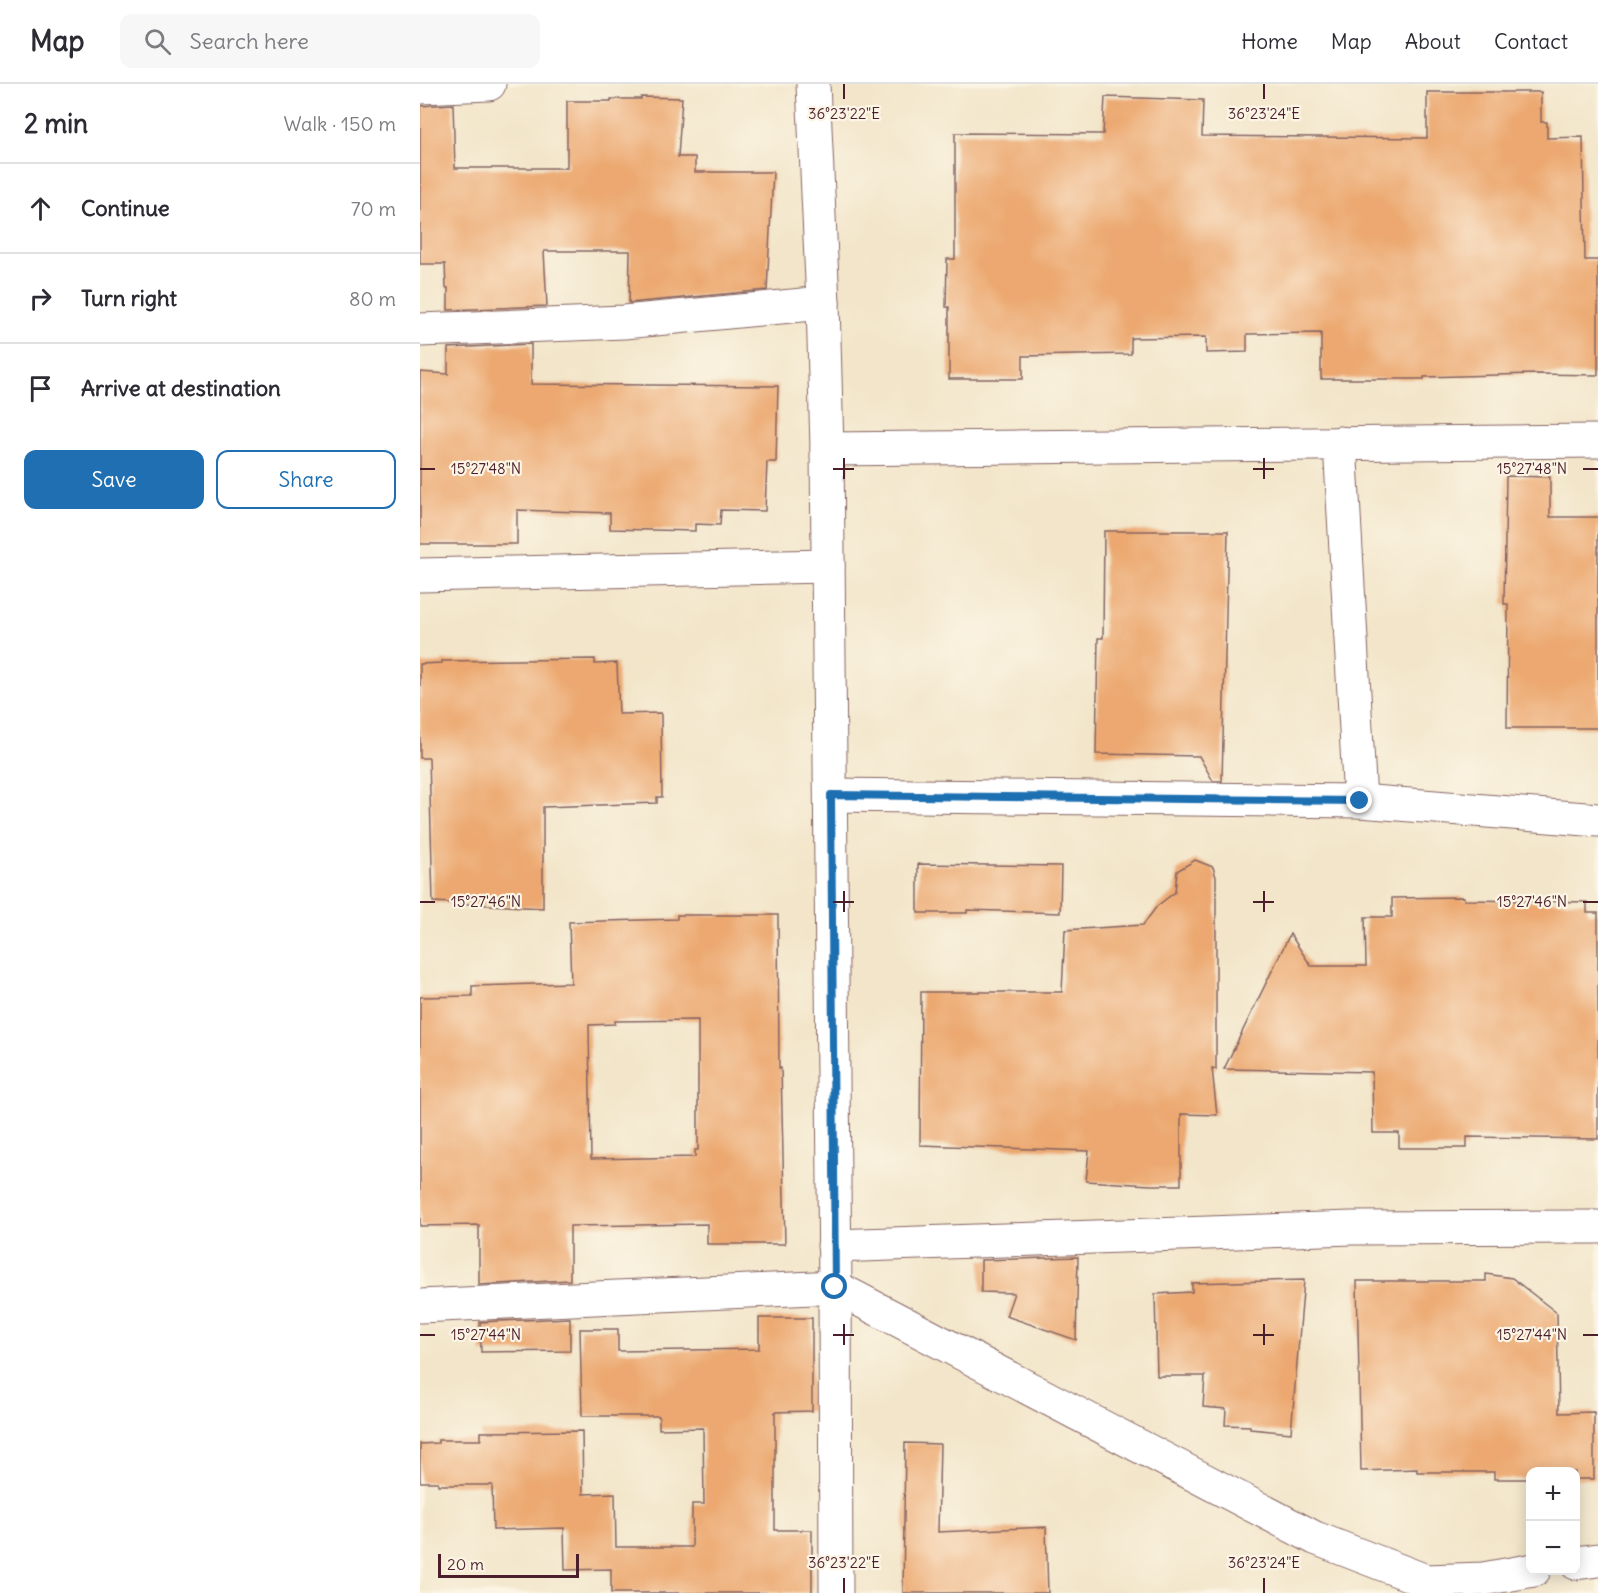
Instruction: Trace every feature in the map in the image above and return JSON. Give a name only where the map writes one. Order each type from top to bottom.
[{"type":"street","points":[[420,87],[489,84]]},
{"type":"street","points":[[813,84],[827,449],[836,1593]]},
{"type":"street","points":[[420,330],[624,322],[823,303]]},
{"type":"street","points":[[827,449],[1598,441]]},
{"type":"street","points":[[1340,443],[1360,801]]},
{"type":"street","points":[[420,575],[828,566]]},
{"type":"street","points":[[831,795],[1360,801],[1598,820]]},
{"type":"street","points":[[834,1246],[1352,1228],[1598,1227]]},
{"type":"street","points":[[420,1306],[835,1287],[1315,1538],[1426,1587],[1526,1571]]},
{"type":"street","points":[[1580,1562],[1598,1560]]},
{"type":"building","points":[[1427,92],[1541,92],[1541,122],[1547,122],[1547,138],[1583,137],[1585,260],[1598,260],[1598,375],[1537,374],[1424,377],[1424,379],[1321,379],[1321,333],[1247,334],[1247,352],[1206,353],[1206,337],[1131,338],[1131,354],[1023,356],[1023,379],[949,379],[947,259],[955,259],[955,133],[1103,134],[1105,97],[1203,100],[1202,136],[1427,138]]},
{"type":"building","points":[[641,97],[682,98],[678,157],[695,157],[695,172],[773,172],[767,290],[629,303],[630,251],[544,251],[547,306],[448,310],[445,264],[420,264],[420,106],[453,104],[455,168],[567,168],[567,101],[611,101],[611,99],[641,99]]},
{"type":"building","points":[[531,344],[531,384],[778,386],[776,462],[767,462],[765,511],[721,510],[720,525],[695,524],[695,531],[610,529],[610,513],[517,510],[517,544],[420,544],[420,372],[448,374],[448,348]]},
{"type":"building","points":[[1506,476],[1550,477],[1550,517],[1598,517],[1598,728],[1507,728],[1508,604],[1504,604]]},
{"type":"building","points":[[1104,531],[1228,531],[1222,781],[1213,781],[1199,756],[1096,754],[1098,638],[1103,638]]},
{"type":"building","points":[[595,659],[595,664],[617,663],[619,714],[661,713],[662,797],[657,797],[657,803],[543,807],[543,908],[433,902],[429,758],[420,758],[420,664],[442,663],[442,661]]},
{"type":"building","points":[[1195,860],[1213,867],[1216,877],[1216,1069],[1212,1068],[1217,1115],[1181,1114],[1181,1185],[1086,1181],[1089,1151],[920,1145],[921,992],[1062,992],[1065,930],[1143,925],[1157,906],[1175,892],[1177,871]]},
{"type":"building","points":[[918,864],[1061,866],[1060,913],[967,910],[967,913],[918,913]]},
{"type":"building","points":[[1464,897],[1464,900],[1587,902],[1587,913],[1598,913],[1598,1139],[1467,1137],[1467,1148],[1399,1148],[1399,1133],[1373,1133],[1372,1072],[1224,1069],[1290,934],[1311,966],[1366,966],[1365,917],[1392,917],[1392,898]]},
{"type":"building","points":[[677,915],[778,915],[779,1068],[781,1068],[785,1244],[707,1244],[707,1224],[570,1226],[570,1280],[479,1285],[479,1225],[420,1226],[420,997],[472,996],[472,986],[571,983],[569,922],[677,919]],"holes":[[[698,1020],[698,1150],[695,1150],[695,1157],[591,1159],[589,1025],[615,1024],[615,1021]]]},
{"type":"building","points":[[1078,1257],[1076,1340],[1006,1316],[1014,1293],[981,1292],[981,1260]]},
{"type":"building","points":[[1486,1274],[1512,1278],[1557,1313],[1559,1413],[1594,1412],[1594,1479],[1580,1479],[1580,1467],[1526,1467],[1526,1479],[1494,1479],[1494,1472],[1417,1472],[1417,1469],[1361,1471],[1357,1281],[1486,1281]]},
{"type":"building","points":[[1304,1280],[1291,1433],[1250,1429],[1250,1426],[1225,1425],[1226,1409],[1203,1407],[1205,1376],[1157,1376],[1155,1294],[1192,1292],[1192,1283]]},
{"type":"building","points":[[570,1318],[570,1351],[481,1352],[480,1322]]},
{"type":"building","points":[[759,1318],[812,1318],[812,1411],[775,1412],[775,1530],[812,1530],[812,1593],[611,1593],[611,1569],[565,1570],[564,1528],[493,1530],[492,1485],[438,1485],[438,1482],[420,1482],[420,1444],[438,1443],[438,1440],[481,1440],[481,1432],[582,1431],[583,1494],[615,1493],[616,1547],[692,1547],[692,1504],[704,1504],[703,1428],[659,1429],[659,1416],[582,1416],[580,1329],[618,1329],[618,1351],[759,1349]]},
{"type":"building","points":[[905,1443],[940,1444],[938,1532],[1046,1527],[1048,1593],[903,1593]]},
{"type":"route","points":[[835,1287],[831,795],[1360,801]]}]
